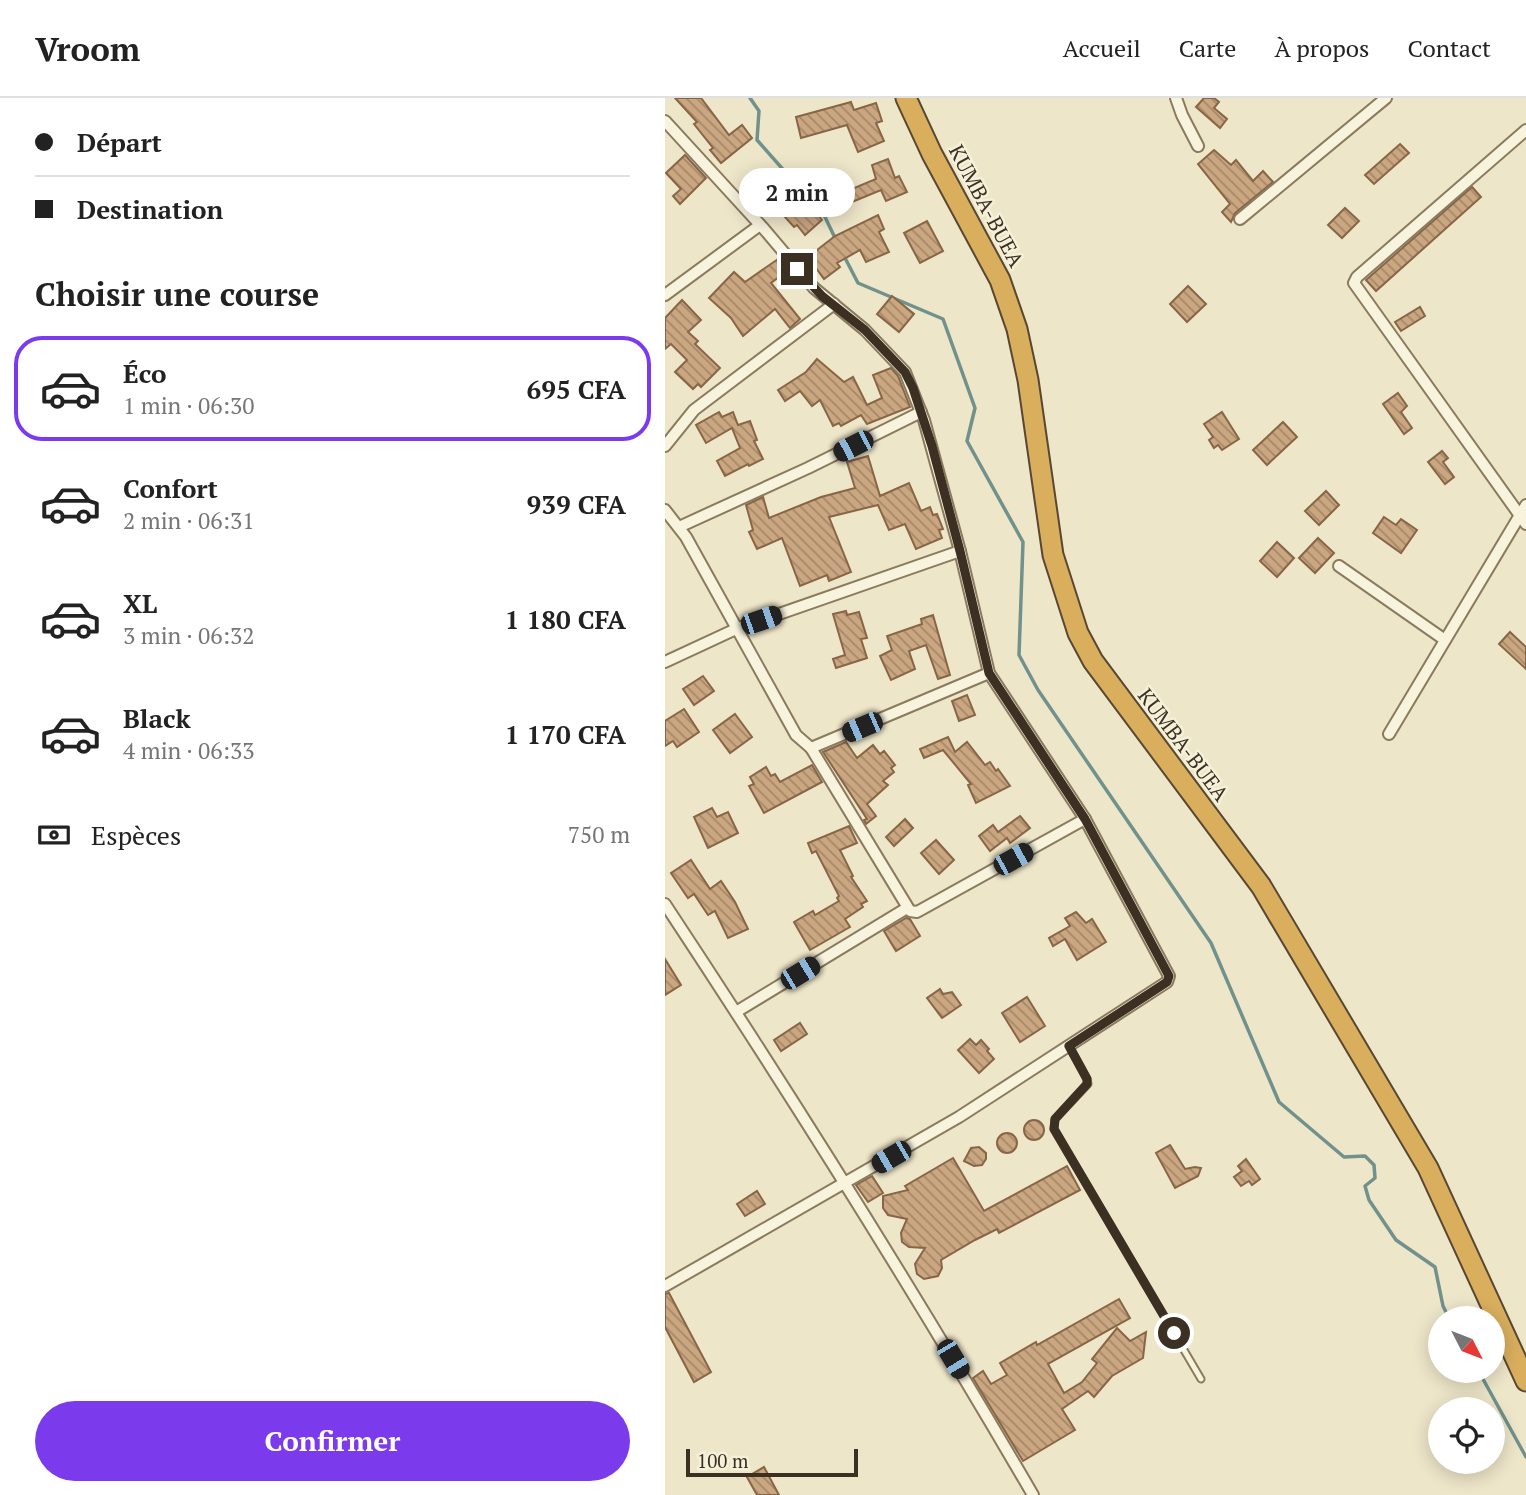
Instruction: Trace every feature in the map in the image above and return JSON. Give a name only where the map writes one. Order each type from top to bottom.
[{"type":"highway","name":"KUMBA-BUEA","points":[[907,98],[932,154],[1000,280],[1017,329],[1028,380],[1053,555],[1077,632],[1101,672],[1261,886],[1428,1168],[1526,1381]]},
{"type":"street","points":[[1176,98],[1198,146]]},
{"type":"street","points":[[1240,219],[1387,98]]},
{"type":"street","points":[[665,121],[814,289],[865,330],[898,363],[913,388],[960,551],[989,673],[1085,819],[1169,976],[1167,982],[959,1117],[665,1286]]},
{"type":"street","points":[[1389,734],[1524,515],[1354,283],[1357,276],[1526,130]]},
{"type":"street","points":[[665,295],[760,225]]},
{"type":"street","points":[[665,446],[694,410],[834,304]]},
{"type":"street","points":[[679,527],[921,412]]},
{"type":"street","points":[[665,510],[679,527],[796,735],[811,748],[907,908],[917,912],[1085,819]]},
{"type":"street","points":[[665,662],[736,629],[960,551]]},
{"type":"street","points":[[1339,566],[1445,640]]},
{"type":"street","points":[[811,748],[989,673]]},
{"type":"street","points":[[665,904],[900,1272],[1033,1495]]},
{"type":"street","points":[[736,1012],[907,908]]},
{"type":"lane","points":[[1069,1046],[1087,1079],[1087,1084],[1055,1119],[1054,1129],[1201,1378]]},
{"type":"building","points":[[675,98],[701,98],[729,135],[742,125],[752,138],[721,163],[694,124],[697,122]]},
{"type":"building","points":[[1204,98],[1214,98],[1219,102],[1214,108],[1227,119],[1220,128],[1196,107]]},
{"type":"building","points":[[851,102],[854,110],[876,103],[882,121],[876,123],[884,141],[858,152],[847,125],[801,138],[796,117]]},
{"type":"building","points":[[1400,144],[1409,153],[1374,184],[1365,175]]},
{"type":"building","points":[[1214,150],[1231,165],[1236,160],[1253,181],[1263,171],[1273,182],[1235,213],[1231,222],[1222,212],[1230,204],[1198,164]]},
{"type":"building","points":[[685,155],[706,178],[680,204],[673,196],[681,189],[666,173]]},
{"type":"building","points":[[888,159],[895,178],[899,176],[907,192],[886,201],[881,190],[840,207],[835,195],[823,198],[820,185],[839,178],[845,192],[876,179],[872,165]]},
{"type":"building","points":[[1472,187],[1481,197],[1376,291],[1366,280]]},
{"type":"building","points":[[802,195],[822,220],[805,235],[785,217],[788,214],[784,210]]},
{"type":"building","points":[[1345,208],[1359,221],[1342,238],[1328,225]]},
{"type":"building","points":[[878,215],[884,229],[879,232],[889,252],[866,262],[860,250],[837,263],[840,267],[824,279],[808,257],[835,236]]},
{"type":"building","points":[[927,221],[943,251],[920,263],[904,233]]},
{"type":"building","points":[[778,259],[787,271],[771,283],[800,319],[790,328],[775,309],[743,336],[731,318],[709,298],[734,272],[745,282]]},
{"type":"building","points":[[1188,286],[1206,304],[1187,322],[1170,304]]},
{"type":"building","points":[[892,296],[914,314],[899,332],[877,314]]},
{"type":"building","points":[[682,300],[701,320],[688,332],[698,341],[695,344],[720,368],[701,387],[698,384],[693,389],[675,372],[687,360],[671,344],[665,349],[665,318]]},
{"type":"building","points":[[1420,307],[1425,316],[1401,331],[1395,322]]},
{"type":"building","points":[[817,359],[844,382],[853,377],[867,405],[882,398],[873,375],[891,368],[898,376],[910,407],[867,424],[861,415],[841,426],[839,423],[833,426],[820,400],[812,406],[800,391],[785,401],[778,390],[806,372]]},
{"type":"building","points":[[1398,393],[1407,406],[1401,412],[1412,428],[1404,434],[1383,404]]},
{"type":"building","points":[[719,412],[722,417],[733,412],[738,425],[750,421],[757,440],[754,441],[763,459],[725,476],[717,461],[740,448],[732,428],[706,443],[696,425]]},
{"type":"building","points":[[1222,412],[1239,439],[1222,450],[1218,445],[1214,448],[1209,440],[1213,437],[1204,424]]},
{"type":"building","points":[[1283,422],[1297,437],[1267,465],[1253,450]]},
{"type":"building","points":[[1442,451],[1448,458],[1443,462],[1454,477],[1445,484],[1428,462]]},
{"type":"building","points":[[868,456],[880,496],[909,483],[921,511],[930,507],[933,515],[937,514],[943,529],[939,530],[942,538],[916,549],[905,524],[889,530],[878,505],[829,517],[851,572],[829,581],[827,575],[800,586],[782,538],[757,549],[749,532],[753,530],[746,505],[763,497],[769,518],[821,497],[855,488],[847,462]]},
{"type":"building","points":[[1326,491],[1339,505],[1319,525],[1305,511]]},
{"type":"building","points":[[1384,517],[1396,525],[1401,519],[1417,530],[1401,553],[1373,533]]},
{"type":"building","points":[[1318,538],[1334,553],[1315,573],[1299,558]]},
{"type":"building","points":[[1277,542],[1294,558],[1277,577],[1260,561]]},
{"type":"building","points":[[846,611],[847,615],[859,612],[867,638],[861,639],[867,658],[836,668],[833,659],[845,655],[833,614]]},
{"type":"building","points":[[933,615],[950,675],[938,679],[926,645],[909,651],[915,669],[891,680],[880,656],[892,650],[887,636],[922,624],[921,619]]},
{"type":"building","points":[[1510,632],[1526,647],[1526,669],[1499,644]]},
{"type":"building","points":[[703,676],[714,691],[694,705],[683,689]]},
{"type":"building","points":[[967,695],[975,715],[959,721],[952,701]]},
{"type":"building","points":[[684,709],[699,732],[677,747],[673,741],[665,746],[665,721]]},
{"type":"building","points":[[735,714],[752,737],[730,753],[713,730]]},
{"type":"building","points":[[948,737],[955,752],[967,742],[985,765],[990,762],[996,771],[998,769],[1010,786],[976,803],[968,785],[971,784],[943,750],[924,758],[920,749]]},
{"type":"building","points":[[846,742],[857,758],[873,745],[880,754],[884,751],[895,765],[891,768],[894,772],[883,781],[888,785],[867,804],[876,816],[866,824],[864,820],[867,819],[823,752]]},
{"type":"building","points":[[812,765],[822,782],[764,813],[749,786],[754,784],[750,777],[766,767],[771,776],[775,774],[780,782]]},
{"type":"building","points":[[712,808],[717,817],[728,812],[738,833],[708,848],[694,817]]},
{"type":"building","points":[[1020,816],[1030,828],[1010,843],[1007,838],[990,851],[979,836],[993,825],[998,832]]},
{"type":"building","points":[[905,819],[913,828],[894,846],[886,837]]},
{"type":"building","points":[[849,826],[857,843],[840,850],[853,876],[851,877],[867,901],[861,904],[863,907],[845,919],[850,927],[810,950],[794,922],[813,911],[815,915],[839,901],[839,896],[816,851],[812,853],[808,843]]},
{"type":"building","points":[[936,840],[954,860],[939,874],[921,853]]},
{"type":"building","points":[[691,860],[710,889],[721,881],[748,929],[728,938],[715,911],[708,915],[694,894],[688,898],[671,873]]},
{"type":"building","points":[[1076,912],[1086,923],[1092,919],[1106,942],[1077,960],[1065,939],[1053,946],[1049,938],[1070,926],[1065,918]]},
{"type":"building","points":[[906,918],[910,919],[920,936],[896,951],[884,931]]},
{"type":"building","points":[[665,959],[681,985],[665,995]]},
{"type":"building","points":[[940,989],[943,994],[952,992],[961,1005],[942,1018],[927,998]]},
{"type":"building","points":[[1027,997],[1045,1026],[1020,1042],[1002,1013]]},
{"type":"building","points":[[800,1023],[807,1034],[781,1051],[774,1040]]},
{"type":"building","points":[[970,1039],[976,1045],[981,1040],[994,1059],[979,1073],[958,1050]]},
{"type":"building","points":[[1034,1120],[1041,1123],[1044,1130],[1041,1137],[1034,1140],[1027,1137],[1024,1130],[1027,1123]]},
{"type":"building","points":[[1007,1133],[1014,1136],[1017,1143],[1014,1150],[1007,1153],[1000,1150],[997,1143],[1000,1136]]},
{"type":"building","points":[[1170,1145],[1185,1169],[1201,1168],[1198,1176],[1175,1188],[1156,1153]]},
{"type":"building","points":[[979,1147],[986,1153],[982,1165],[974,1166],[964,1161],[971,1148]]},
{"type":"building","points":[[953,1158],[984,1211],[1067,1166],[1080,1190],[999,1233],[997,1229],[975,1240],[941,1260],[942,1268],[938,1276],[924,1279],[917,1274],[915,1264],[925,1248],[909,1247],[902,1242],[901,1233],[907,1219],[888,1215],[883,1208],[883,1196],[908,1190],[905,1186]]},
{"type":"building","points":[[1246,1159],[1260,1179],[1252,1185],[1249,1181],[1241,1186],[1234,1177],[1242,1171],[1238,1166]]},
{"type":"building","points":[[872,1176],[883,1193],[868,1202],[856,1185]]},
{"type":"building","points":[[757,1191],[765,1204],[745,1216],[737,1204]]},
{"type":"building","points":[[669,1293],[711,1372],[694,1382],[665,1327],[665,1294]]},
{"type":"building","points":[[1119,1299],[1130,1318],[1048,1364],[1064,1393],[1082,1382],[1097,1363],[1092,1359],[1117,1328],[1130,1341],[1146,1332],[1143,1358],[1112,1376],[1094,1397],[1088,1391],[1062,1409],[1075,1430],[1023,1461],[973,1378],[983,1371],[991,1384],[1007,1375],[1000,1363]]},
{"type":"building","points":[[764,1467],[779,1495],[757,1495],[747,1477]]},
{"type":"waterway","points":[[750,98],[759,111],[757,140],[825,217],[836,240]]},
{"type":"waterway","points":[[844,256],[858,283],[943,319],[975,408],[967,441],[1023,542],[1019,655],[1038,690],[1211,943],[1279,1102],[1344,1157],[1365,1156],[1374,1165],[1375,1178],[1365,1186],[1369,1200],[1396,1240],[1435,1267],[1443,1306]]},
{"type":"waterway","points":[[1485,1383],[1526,1457]]},
{"type":"route","points":[[797,269],[814,289],[865,330],[905,372],[932,446],[989,673],[1085,819],[1169,976],[1167,982],[1069,1046],[1087,1079],[1087,1084],[1055,1119],[1054,1129],[1174,1333]]}]
